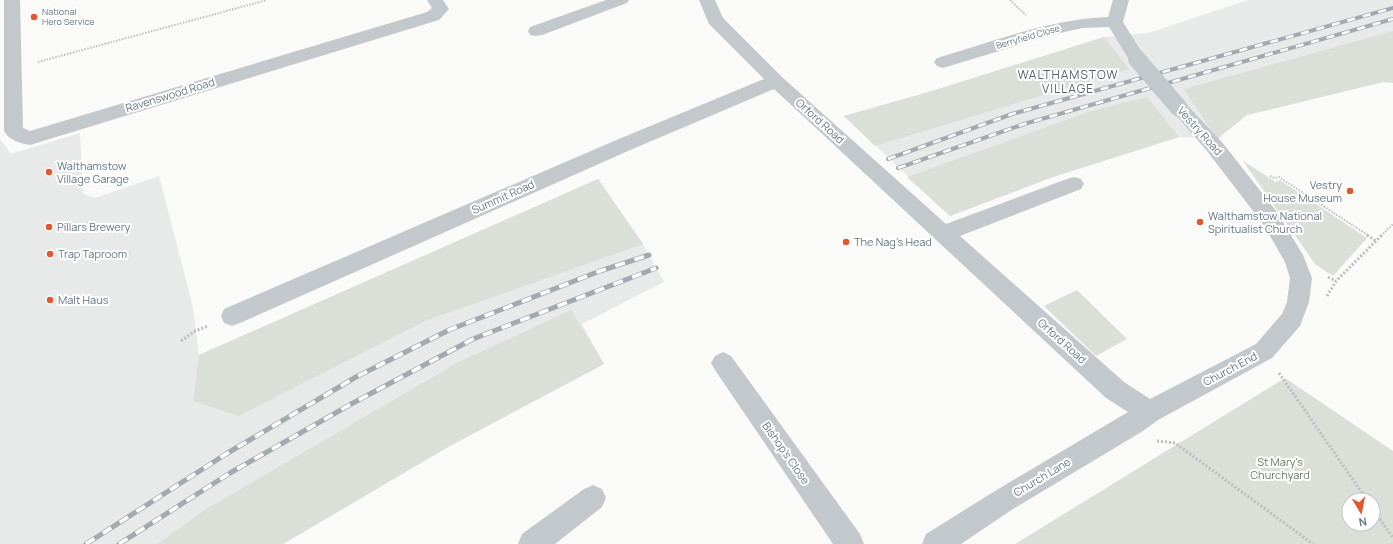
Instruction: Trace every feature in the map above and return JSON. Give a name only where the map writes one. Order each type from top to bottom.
[{"type":"street","name":"Ravenswood Road","points":[[13,0],[14,131],[23,138],[30,138],[433,16],[441,9],[435,0]]},
{"type":"street","points":[[0,3],[13,0]]},
{"type":"street","points":[[536,31],[621,0]]},
{"type":"street","name":"Orford Road","points":[[707,0],[715,20],[776,81],[1115,390],[1149,412]]},
{"type":"street","points":[[1115,22],[1121,0]]},
{"type":"street","name":"Vestry Road","points":[[1115,22],[1137,59],[1214,146],[1270,218],[1296,261]]},
{"type":"street","name":"Berryfield Close","points":[[943,62],[1044,32],[1082,23],[1115,22]]},
{"type":"street","name":"Summit Road","points":[[232,316],[621,146],[776,81]]},
{"type":"street","points":[[944,233],[1074,184]]},
{"type":"street","name":"Church End","points":[[1149,412],[1264,351],[1292,319],[1298,302],[1301,278],[1296,261]]},
{"type":"street","name":"Bishop's Close","points":[[723,362],[850,544]]},
{"type":"street","name":"Church Lane","points":[[936,544],[1004,500],[1134,423],[1149,412]]},
{"type":"street","points":[[532,544],[593,498]]},
{"type":"path","points":[[13,69],[267,0]]},
{"type":"path","points":[[1268,174],[1274,178],[1279,177],[1376,241]]},
{"type":"path","points":[[1348,271],[1393,224]]},
{"type":"path","points":[[181,341],[195,331],[232,316]]},
{"type":"path","points":[[1275,368],[1361,492]]},
{"type":"path","points":[[1155,440],[1176,443],[1313,544]]},
{"type":"path","points":[[1381,521],[1393,538]]},
{"type":"shaded area","points":[[1248,0],[1393,0],[1393,83],[1383,82],[1247,115],[1217,139],[1179,137],[1053,177],[950,216],[844,116],[932,91],[1104,37],[1148,33]]},
{"type":"shaded area","points":[[80,133],[83,194],[95,198],[159,176],[193,307],[199,355],[598,179],[643,244],[664,282],[582,324],[604,364],[448,447],[283,544],[0,544],[0,139],[11,154]]},
{"type":"green space","points":[[1393,31],[1393,83],[1383,82],[1247,115],[1217,139],[1184,89]]},
{"type":"green space","points":[[1104,37],[1129,69],[875,146],[844,116],[932,91]]},
{"type":"green space","points":[[1147,97],[1179,137],[1053,177],[950,216],[907,177],[1091,111]]},
{"type":"green space","points":[[1243,161],[1276,182],[1280,180],[1367,238],[1333,276],[1315,264]]},
{"type":"green space","points":[[598,179],[643,244],[425,321],[239,416],[193,401],[199,355]]},
{"type":"green space","points":[[1077,290],[1127,339],[1096,356],[1044,306]]},
{"type":"green space","points":[[571,310],[604,364],[448,447],[283,544],[158,544],[203,511],[457,363]]},
{"type":"green space","name":"St Mary's Churchyard","points":[[1285,378],[1393,451],[1393,544],[1015,544]]},
{"type":"railway","points":[[888,159],[1012,114],[1393,8]]},
{"type":"railway","points":[[898,168],[1024,124],[1393,19]]},
{"type":"railway","points":[[86,544],[226,454],[356,377],[449,330],[600,271],[649,255]]},
{"type":"railway","points":[[119,544],[230,473],[353,403],[473,339],[656,268]]},
{"type":"place","name":"National Hero Service","points":[[34,17]]},
{"type":"place","name":"Walthamstow Village Garage","points":[[49,172]]},
{"type":"place","name":"Vestry House Museum","points":[[1350,191]]},
{"type":"place","name":"Walthamstow National Spiritualist Church","points":[[1200,222]]},
{"type":"place","name":"Pillars Brewery","points":[[49,227]]},
{"type":"place","name":"The Nag's Head","points":[[846,242]]},
{"type":"place","name":"Trap Taproom","points":[[50,254]]},
{"type":"place","name":"Malt Haus","points":[[50,300]]},
{"type":"district","name":"WALTHAMSTOW VILLAGE","points":[[1068,82]]}]
